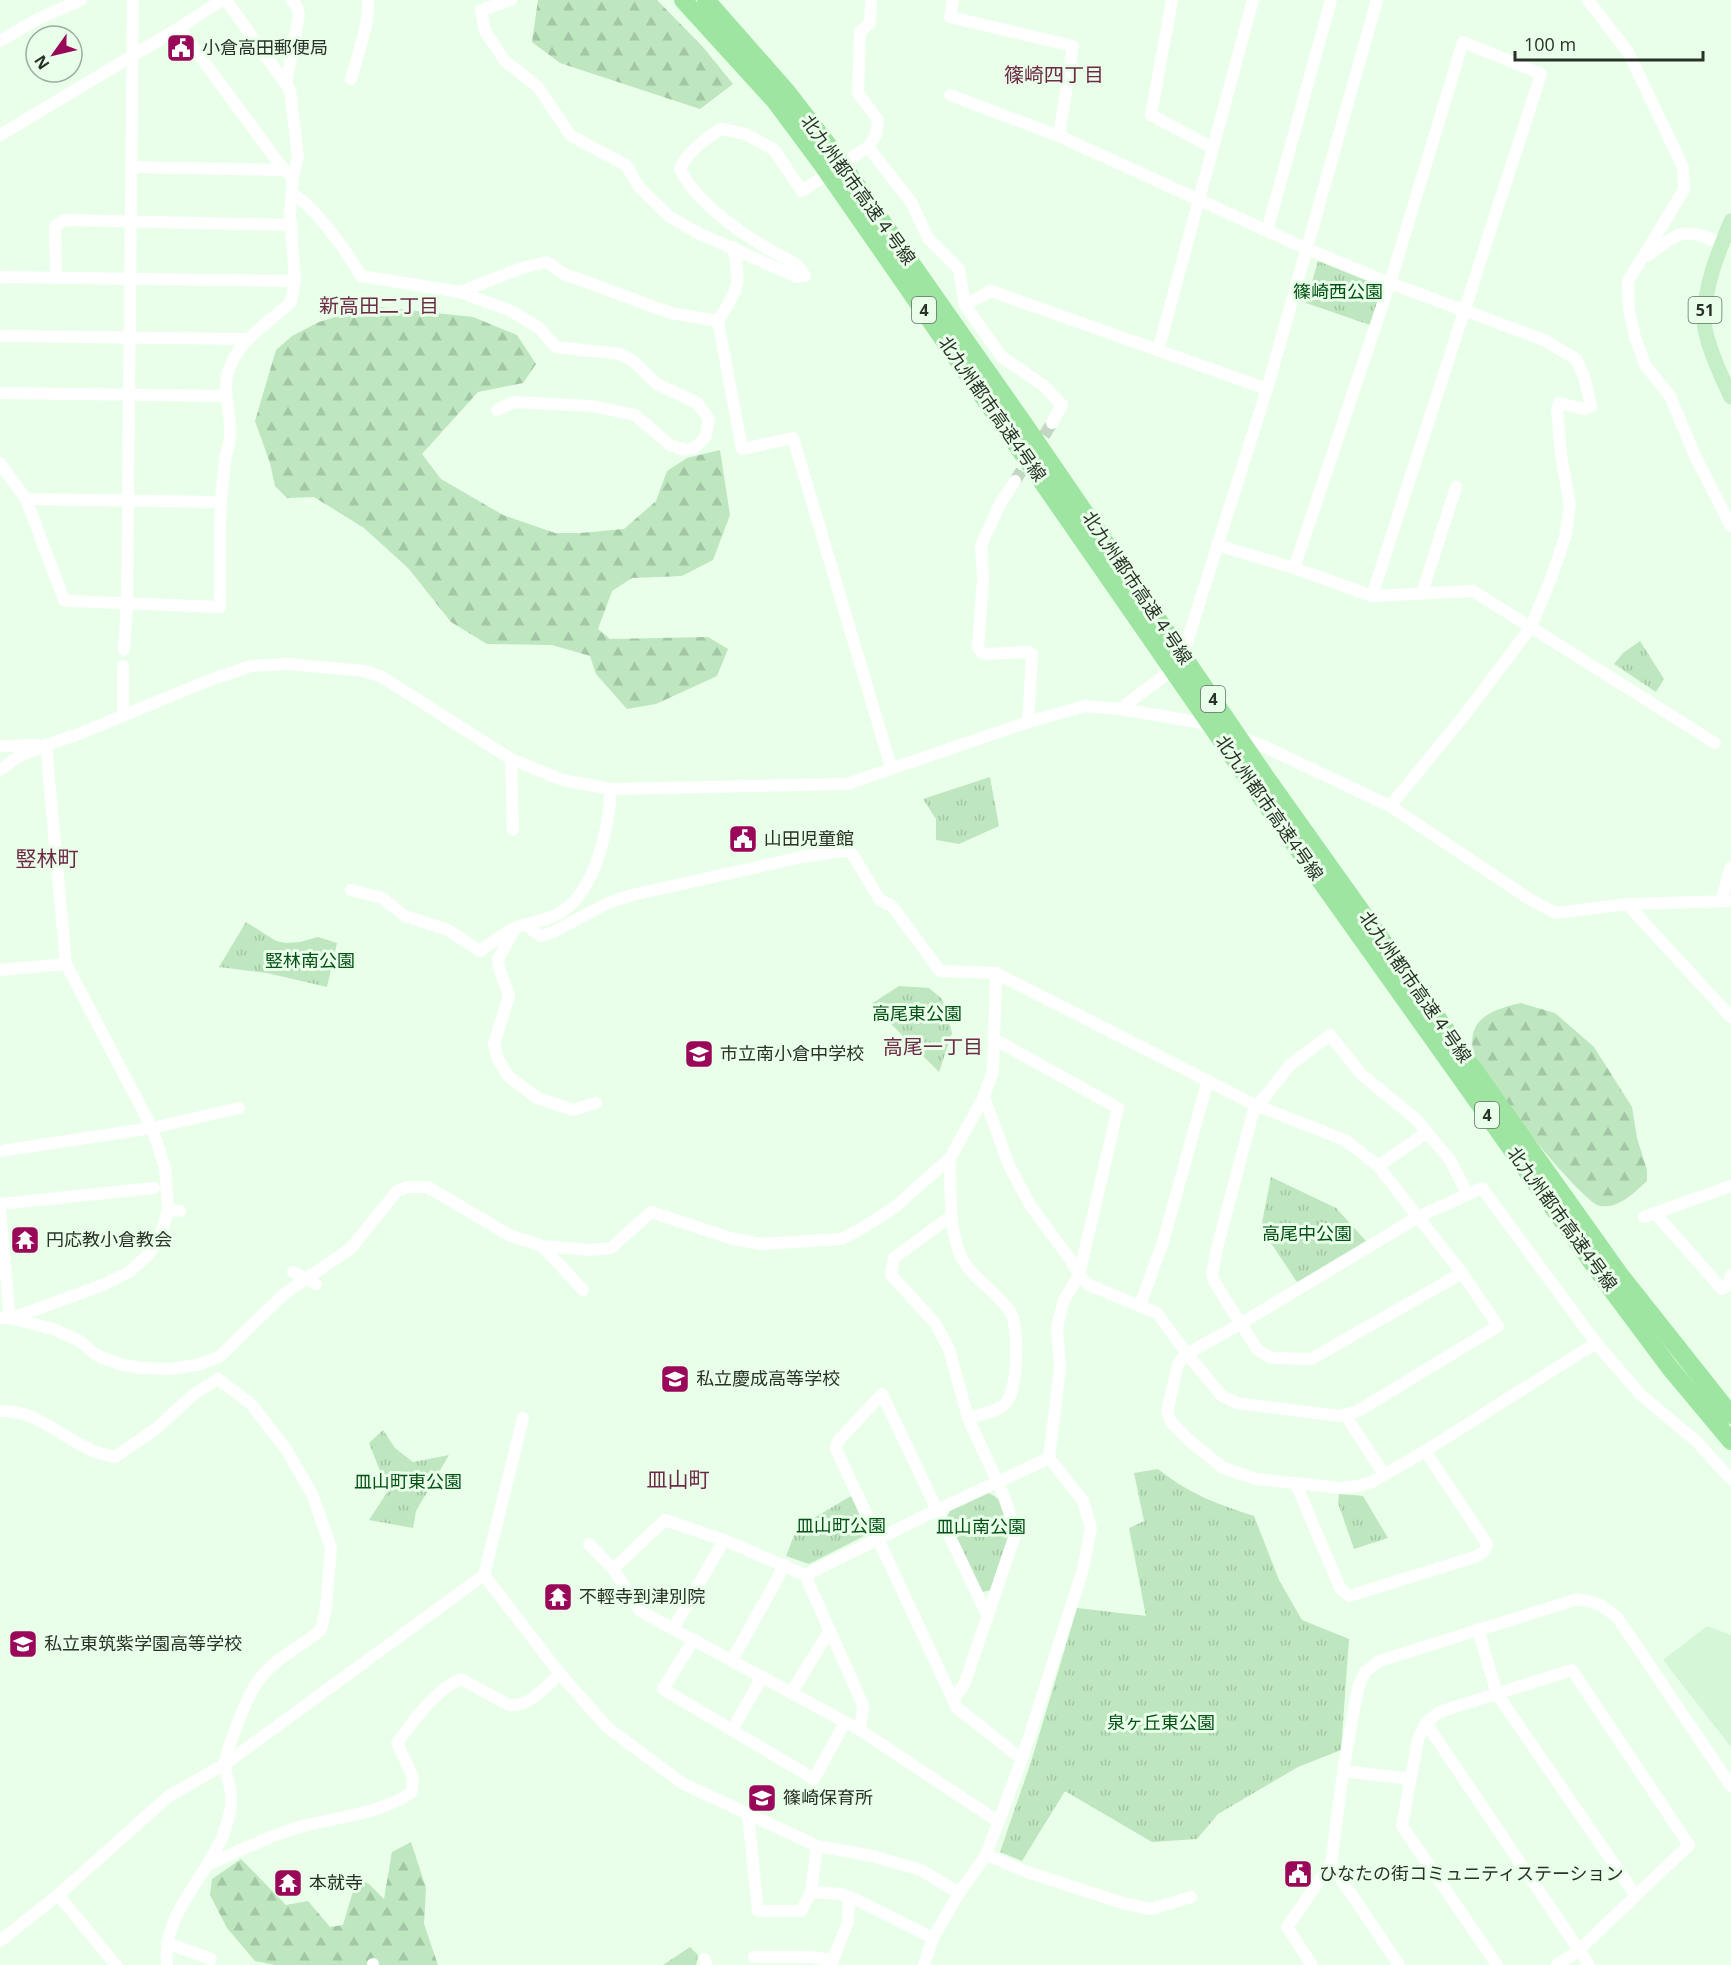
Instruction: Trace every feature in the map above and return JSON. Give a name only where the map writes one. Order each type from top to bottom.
[{"type":"highway","name":"北九州都市高速4号線","points":[[683,0],[776,101],[1012,436],[1154,628],[1606,1282],[1670,1368],[1731,1441]]},
{"type":"highway","name":"北九州都市高速４号線","points":[[706,0],[787,92],[831,149],[1154,628]]},
{"type":"highway","name":"北九州都市高速４号線","points":[[1258,779],[1620,1275],[1731,1415]]},
{"type":"main road","name":"51","points":[[1731,221],[1710,276],[1704,321],[1711,349],[1731,398]]},
{"type":"street","points":[[0,41],[38,19],[81,0]]},
{"type":"street","points":[[124,650],[127,604],[133,0]]},
{"type":"street","points":[[0,135],[224,0],[290,90],[298,156],[289,174]]},
{"type":"street","points":[[286,83],[299,15],[292,0]]},
{"type":"street","points":[[351,79],[363,36],[369,0]]},
{"type":"street","points":[[511,0],[480,10],[485,31],[505,61],[538,87],[571,136],[626,165],[639,187],[670,217],[700,234],[797,277],[805,276],[801,267],[766,249],[735,227],[695,192],[680,169],[683,161],[712,134],[721,129],[746,134],[774,150],[802,191],[868,147],[876,135],[878,120],[858,93],[860,32],[870,23],[871,0]]},
{"type":"street","points":[[953,0],[950,17],[1073,46],[1059,136]]},
{"type":"street","points":[[1172,0],[1151,115],[1211,147]]},
{"type":"street","points":[[1158,351],[1211,147],[1253,0]]},
{"type":"street","points":[[1267,231],[1331,0]]},
{"type":"street","points":[[1120,709],[1180,664],[1267,389],[1377,0]]},
{"type":"street","points":[[1588,0],[1628,52],[1683,167],[1684,190],[1628,281],[1629,310],[1645,365],[1670,396],[1695,456],[1731,526]]},
{"type":"street","points":[[0,463],[26,499],[64,600],[220,607],[221,502],[230,439],[230,413],[226,396],[228,370],[237,353],[249,339],[262,325],[291,302],[295,281],[290,214],[292,193],[289,174],[179,28]]},
{"type":"street","points":[[1294,568],[1390,283],[1464,42],[1541,74],[1372,596]]},
{"type":"street","points":[[950,95],[1059,136],[1307,249],[1390,283],[1544,340],[1576,359],[1584,376],[1591,406],[1584,409],[1559,403],[1557,410],[1561,455],[1570,505],[1565,538],[1531,627],[1463,717],[1390,806]]},
{"type":"street","points":[[868,147],[911,202],[928,238],[959,269],[965,305],[1002,357],[1043,385],[1062,405],[1052,423]]},
{"type":"street","points":[[131,167],[289,174]]},
{"type":"street","points":[[292,193],[305,201],[362,276],[460,291],[511,311],[539,328],[556,347],[620,354],[633,361],[657,384],[697,404],[709,419],[706,436],[694,448],[686,450],[670,445],[635,415],[592,406],[514,402],[497,410]]},
{"type":"street","points":[[56,278],[55,226],[65,220],[291,225]]},
{"type":"street","points":[[1641,260],[1678,234],[1702,234],[1721,244]]},
{"type":"street","points":[[733,247],[739,274],[737,288],[718,321],[742,449],[793,438],[891,767]]},
{"type":"street","points":[[460,291],[522,268],[547,262],[564,274],[671,313],[718,321]]},
{"type":"street","points":[[0,277],[295,281]]},
{"type":"street","points":[[965,305],[991,291],[1267,389]]},
{"type":"street","points":[[0,336],[249,339]]},
{"type":"street","points":[[0,393],[226,396]]},
{"type":"street","points":[[1015,481],[1001,502],[981,545],[982,579],[978,647],[986,654],[1029,652],[1032,654],[1028,722]]},
{"type":"street","points":[[1422,593],[1456,487]]},
{"type":"street","points":[[26,499],[221,502]]},
{"type":"street","points":[[1217,545],[1294,568],[1372,596],[1473,591],[1715,743]]},
{"type":"street","points":[[0,770],[18,757],[46,744],[76,735],[210,680],[251,666],[288,664],[364,671],[382,676],[511,759],[562,780],[611,789],[847,784],[891,767],[1028,722],[1085,706],[1120,709],[1197,722],[1250,741],[1390,806],[1531,900],[1556,913],[1627,904],[1726,901],[1731,867]]},
{"type":"street","points":[[123,666],[123,715]]},
{"type":"street","points":[[0,746],[46,744]]},
{"type":"street","points":[[5,1318],[103,1285],[129,1272],[147,1256],[174,1210],[165,1168],[152,1128],[66,964],[46,744]]},
{"type":"street","points":[[511,759],[513,830]]},
{"type":"street","points":[[351,890],[382,898],[405,916],[448,930],[480,951],[520,927],[563,911],[584,890],[602,846],[610,809],[611,789]]},
{"type":"street","points":[[520,927],[541,936],[608,903],[632,895],[802,856],[851,852],[880,900],[892,906],[940,971],[996,973],[1255,1106],[1345,1140],[1378,1166],[1462,1273],[1498,1326],[1358,1411],[1345,1415],[1324,1415],[1237,1403],[1222,1396],[1186,1354],[1157,1313],[1089,1285],[1078,1275],[1070,1258],[1030,1205],[1009,1165],[984,1097]]},
{"type":"street","points":[[1627,904],[1731,1017]]},
{"type":"street","points":[[520,927],[498,959],[509,996],[494,1044],[498,1059],[508,1076],[537,1098],[573,1110],[596,1103]]},
{"type":"street","points":[[0,970],[66,964]]},
{"type":"street","points":[[5,1318],[53,1329],[78,1341],[98,1356],[123,1365],[170,1369],[197,1365],[219,1356],[283,1295],[312,1282],[351,1248],[397,1191],[407,1187],[428,1187],[509,1234],[542,1246],[591,1250],[611,1248],[651,1212],[730,1238],[760,1244],[842,1239],[895,1207],[950,1158],[984,1097],[993,1070],[996,973]]},
{"type":"street","points":[[1462,1273],[1311,1359],[1271,1358],[1257,1349],[1214,1281],[1212,1274],[1255,1106],[1290,1065],[1330,1035],[1362,1075],[1416,1119],[1450,1160],[1468,1195]]},
{"type":"street","points":[[924,1965],[933,1938],[959,1893],[986,1855],[999,1822],[1022,1759],[1083,1569],[1091,1528],[1083,1501],[1049,1458],[1060,1368],[1057,1327],[1064,1300],[1078,1275],[1118,1107],[994,1039]]},
{"type":"street","points":[[1140,1305],[1163,1242],[1208,1080]]},
{"type":"street","points":[[0,1151],[152,1128],[239,1108]]},
{"type":"street","points":[[1378,1166],[1426,1133]]},
{"type":"street","points":[[950,1158],[951,1216],[959,1252],[966,1265],[1010,1313],[1016,1329],[1013,1388],[1008,1401],[1003,1406],[968,1418]]},
{"type":"street","points":[[1731,1186],[1649,1215],[1722,1289],[1728,1286],[1731,1275]]},
{"type":"street","points":[[0,1204],[154,1188]]},
{"type":"street","points":[[1596,1343],[1372,1482],[1341,1488],[1256,1479],[1223,1468],[1190,1441],[1171,1422],[1167,1412],[1178,1364],[1186,1354],[1418,1217],[1482,1188],[1596,1343],[1641,1395],[1696,1441],[1731,1479]]},
{"type":"street","points":[[0,1211],[5,1318]]},
{"type":"street","points":[[951,1216],[894,1258],[891,1275],[935,1323],[949,1349],[968,1418],[1007,1505],[1016,1532],[964,1685],[953,1700]]},
{"type":"street","points":[[542,1246],[583,1290]]},
{"type":"street","points":[[293,1272],[312,1282]]},
{"type":"street","points":[[218,1379],[219,1356]]},
{"type":"street","points":[[0,1411],[15,1412],[50,1425],[87,1448],[115,1457],[157,1428],[194,1394],[218,1379]]},
{"type":"street","points":[[167,1965],[170,1930],[209,1864],[224,1833],[232,1806],[225,1764],[241,1714],[263,1672],[282,1655],[321,1630],[326,1607],[331,1548],[312,1494],[286,1449],[251,1404],[218,1379]]},
{"type":"street","points":[[988,1617],[882,1394],[838,1441],[836,1449],[957,1707],[1022,1759]]},
{"type":"street","points":[[1345,1415],[1384,1474]]},
{"type":"street","points":[[0,1941],[58,1894],[169,1796],[225,1764],[484,1575],[523,1418]]},
{"type":"street","points":[[1296,1484],[1340,1588],[1349,1596],[1478,1556],[1485,1550],[1487,1544],[1425,1451]]},
{"type":"street","points":[[805,1575],[1049,1458]]},
{"type":"street","points":[[613,1569],[665,1520],[724,1540],[805,1575],[862,1705],[860,1730]]},
{"type":"street","points":[[673,1629],[724,1540]]},
{"type":"street","points":[[588,1544],[613,1569],[640,1611],[860,1730],[999,1822]]},
{"type":"street","points":[[732,1660],[785,1565]]},
{"type":"street","points":[[484,1575],[560,1674],[608,1728],[682,1784],[818,1846],[872,1856],[921,1870],[959,1893]]},
{"type":"street","points":[[1312,1965],[1287,1927],[1331,1864],[1343,1771],[1358,1688],[1365,1672],[1379,1661],[1578,1599],[1599,1604],[1617,1617],[1731,1786]]},
{"type":"street","points":[[1478,1629],[1497,1694],[1636,1896]]},
{"type":"street","points":[[791,1693],[830,1630]]},
{"type":"street","points":[[694,1639],[663,1689],[814,1779],[844,1722]]},
{"type":"street","points":[[1497,1965],[1402,1826],[1418,1740],[1426,1723],[1439,1712],[1572,1670],[1689,1845],[1580,1949],[1557,1965]]},
{"type":"street","points":[[209,1864],[296,1828],[349,1816],[402,1799],[412,1792],[413,1777],[397,1743],[410,1725],[447,1685],[461,1679],[509,1705],[517,1706],[529,1701],[560,1674]]},
{"type":"street","points":[[732,1730],[762,1677]]},
{"type":"street","points":[[1426,1723],[1589,1965]]},
{"type":"street","points":[[1343,1771],[1410,1779]]},
{"type":"street","points":[[748,1815],[758,1911],[801,1911],[811,1892],[818,1846]]},
{"type":"street","points":[[986,1855],[1030,1873],[1126,1904],[1151,1909],[1191,1897]]},
{"type":"street","points":[[1331,1864],[1399,1965]]},
{"type":"street","points":[[811,1892],[849,1897],[933,1938]]},
{"type":"street","points":[[58,1894],[116,1965]]},
{"type":"street","points":[[754,1957],[809,1957],[833,1960],[848,1922],[849,1897]]},
{"type":"street","points":[[167,1944],[211,1959]]},
{"type":"shaded area","points":[[1707,1626],[1731,1635],[1731,1747],[1663,1660]]},
{"type":"green space","points":[[538,0],[657,0],[703,47],[733,84],[700,109],[560,63],[532,42]]},
{"type":"green space","name":"篠崎西公園","points":[[1318,261],[1382,287],[1370,325],[1306,303]]},
{"type":"green space","points":[[370,306],[473,317],[517,335],[536,364],[523,383],[478,392],[422,454],[441,479],[503,515],[555,533],[624,529],[656,501],[667,471],[687,458],[720,450],[730,515],[713,560],[682,576],[632,578],[612,591],[598,629],[610,639],[708,637],[728,649],[717,676],[656,704],[627,709],[596,674],[590,656],[552,645],[487,644],[451,622],[409,569],[364,528],[314,497],[287,498],[275,486],[270,463],[255,421],[276,350],[292,336],[319,322]]},
{"type":"green space","points":[[1640,641],[1664,679],[1656,692],[1614,664],[1623,653]]},
{"type":"green space","points":[[990,777],[999,826],[959,844],[936,840],[936,819],[923,799]]},
{"type":"green space","name":"竪林南公園","points":[[246,922],[276,941],[300,942],[318,937],[337,943],[327,987],[267,973],[219,967]]},
{"type":"green space","name":"高尾東公園","points":[[899,986],[929,988],[942,999],[952,1033],[939,1072],[871,1004]]},
{"type":"green space","points":[[1521,1003],[1555,1013],[1594,1047],[1632,1107],[1637,1138],[1647,1170],[1647,1181],[1632,1195],[1614,1205],[1600,1206],[1589,1199],[1573,1183],[1510,1108],[1473,1051],[1474,1030],[1485,1016]]},
{"type":"green space","name":"高尾中公園","points":[[1271,1177],[1336,1208],[1366,1241],[1297,1282],[1261,1228]]},
{"type":"green space","name":"皿山町東公園","points":[[383,1430],[395,1448],[413,1462],[449,1455],[416,1511],[413,1528],[369,1520],[388,1491],[369,1443]]},
{"type":"green space","name":"泉ヶ丘東公園","points":[[1158,1469],[1204,1497],[1254,1516],[1279,1580],[1302,1620],[1349,1639],[1341,1750],[1298,1767],[1218,1814],[1197,1839],[1152,1842],[1065,1791],[1022,1861],[1000,1852],[1031,1762],[1077,1608],[1146,1616],[1129,1528],[1144,1521],[1134,1473]]},
{"type":"green space","name":"皿山南公園","points":[[989,1493],[1000,1501],[1007,1512],[1009,1524],[1008,1538],[991,1590],[982,1592],[946,1519],[950,1511]]},
{"type":"green space","points":[[1339,1494],[1363,1496],[1388,1538],[1354,1549],[1338,1503]]},
{"type":"green space","name":"皿山町公園","points":[[851,1496],[866,1529],[864,1536],[809,1564],[786,1556],[797,1528]]},
{"type":"green space","points":[[411,1842],[426,1888],[424,1924],[438,1965],[275,1965],[255,1961],[227,1928],[210,1895],[212,1879],[241,1859],[286,1905],[308,1901],[330,1927],[343,1925],[357,1878],[369,1884],[384,1899],[392,1852]]},
{"type":"green space","points":[[690,1947],[698,1955],[696,1965],[663,1965]]},
{"type":"tunnel","points":[[1015,481],[1052,423]]},
{"type":"place","name":"小倉高田郵便局","points":[[181,48]]},
{"type":"place","name":"山田児童館","points":[[743,839]]},
{"type":"place","name":"市立南小倉中学校","points":[[699,1054]]},
{"type":"place","name":"円応教小倉教会","points":[[25,1240]]},
{"type":"place","name":"私立慶成高等学校","points":[[675,1379]]},
{"type":"place","name":"不輕寺到津別院","points":[[558,1597]]},
{"type":"place","name":"私立東筑紫学園高等学校","points":[[23,1644]]},
{"type":"place","name":"篠崎保育所","points":[[762,1798]]},
{"type":"place","name":"ひなたの街コミュニティステーション","points":[[1298,1874]]},
{"type":"place","name":"本就寺","points":[[288,1883]]},
{"type":"district","name":"篠崎四丁目","points":[[1054,75]]},
{"type":"district","name":"新高田二丁目","points":[[379,306]]},
{"type":"district","name":"竪林町","points":[[47,859]]},
{"type":"district","name":"高尾一丁目","points":[[933,1047]]},
{"type":"district","name":"皿山町","points":[[678,1480]]}]
